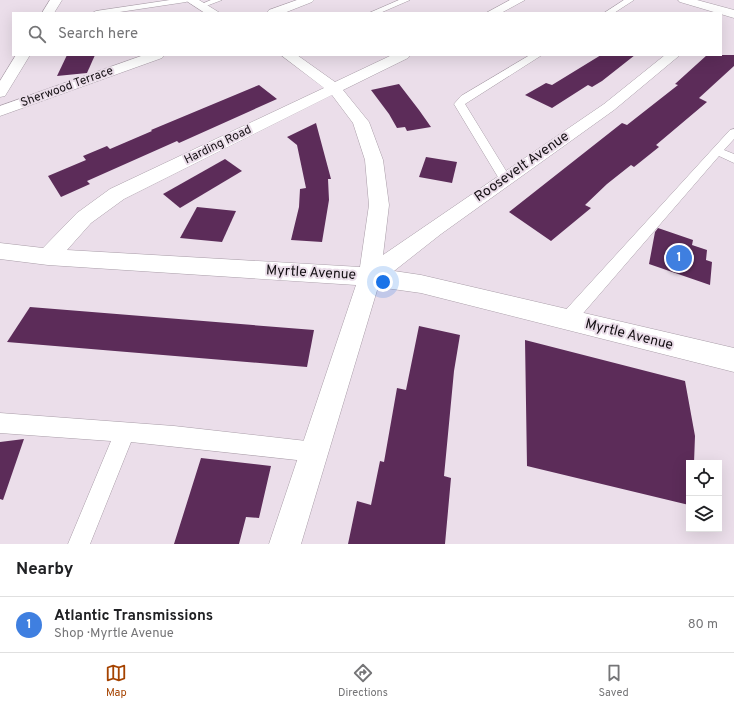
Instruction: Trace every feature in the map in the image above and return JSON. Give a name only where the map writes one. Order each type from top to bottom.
[{"type":"street","points":[[49,12],[56,0]]},
{"type":"street","points":[[276,12],[308,0]]},
{"type":"street","points":[[494,12],[519,0]]},
{"type":"street","points":[[684,0],[721,12]]},
{"type":"street","points":[[196,3],[212,12]]},
{"type":"street","points":[[0,93],[22,56]]},
{"type":"street","name":"Sherwood Terrace","points":[[0,111],[154,56]]},
{"type":"street","points":[[285,544],[370,276],[379,206],[374,160],[361,122],[334,88],[289,56]]},
{"type":"street","name":"Harding Road","points":[[48,257],[84,218],[117,194],[401,56]]},
{"type":"street","name":"Roosevelt Avenue","points":[[370,276],[505,179],[609,107],[671,56]]},
{"type":"street","name":"Myrtle Avenue","points":[[1,252],[48,257],[370,276],[421,284],[734,360]]},
{"type":"lane","points":[[103,12],[186,0]]},
{"type":"lane","points":[[196,3],[218,0]]},
{"type":"lane","points":[[376,12],[406,0]]},
{"type":"lane","points":[[610,12],[630,0]]},
{"type":"lane","points":[[505,179],[459,104],[465,98],[535,56]]},
{"type":"lane","points":[[567,320],[734,132]]},
{"type":"lane","points":[[717,151],[734,159]]},
{"type":"lane","points":[[0,423],[174,436],[315,452]]},
{"type":"lane","points":[[79,544],[125,432]]},
{"type":"building","points":[[734,55],[734,66],[699,98],[707,102],[656,145],[659,147],[634,167],[631,165],[607,184],[585,205],[591,208],[551,241],[509,212],[622,123],[627,125],[678,85],[675,84],[706,56]]},
{"type":"building","points":[[67,56],[95,56],[87,73],[57,76]]},
{"type":"building","points":[[599,56],[634,56],[602,81],[592,87],[588,85],[552,108],[525,95],[546,83],[552,85]]},
{"type":"building","points":[[399,84],[431,127],[407,131],[405,127],[397,128],[389,114],[371,90]]},
{"type":"building","points":[[259,85],[277,99],[179,143],[177,141],[87,181],[90,184],[61,197],[48,176],[86,160],[83,156],[107,146],[110,149],[152,131],[151,130]]},
{"type":"building","points":[[316,123],[331,179],[328,179],[329,200],[322,242],[291,240],[299,207],[300,189],[306,188],[297,145],[287,137]]},
{"type":"building","points":[[426,157],[457,162],[452,183],[419,177]]},
{"type":"building","points":[[225,159],[242,171],[180,208],[163,194]]},
{"type":"building","points":[[197,207],[236,211],[222,242],[180,238]]},
{"type":"building","points":[[658,228],[693,240],[692,245],[707,250],[706,260],[712,262],[710,285],[649,264],[655,232]]},
{"type":"building","points":[[30,307],[314,330],[307,367],[7,342]]},
{"type":"building","points":[[419,326],[460,335],[454,371],[444,476],[451,478],[445,544],[348,544],[357,501],[371,505],[380,461],[384,462],[397,388],[406,390]]},
{"type":"building","points":[[525,340],[685,381],[695,436],[694,460],[686,460],[686,504],[527,466]]},
{"type":"building","points":[[24,439],[3,500],[0,499],[0,442]]},
{"type":"building","points":[[201,458],[271,466],[259,518],[246,517],[239,544],[174,544]]},
{"type":"place","name":"Atlantic Transmissions","points":[[679,258]]}]
